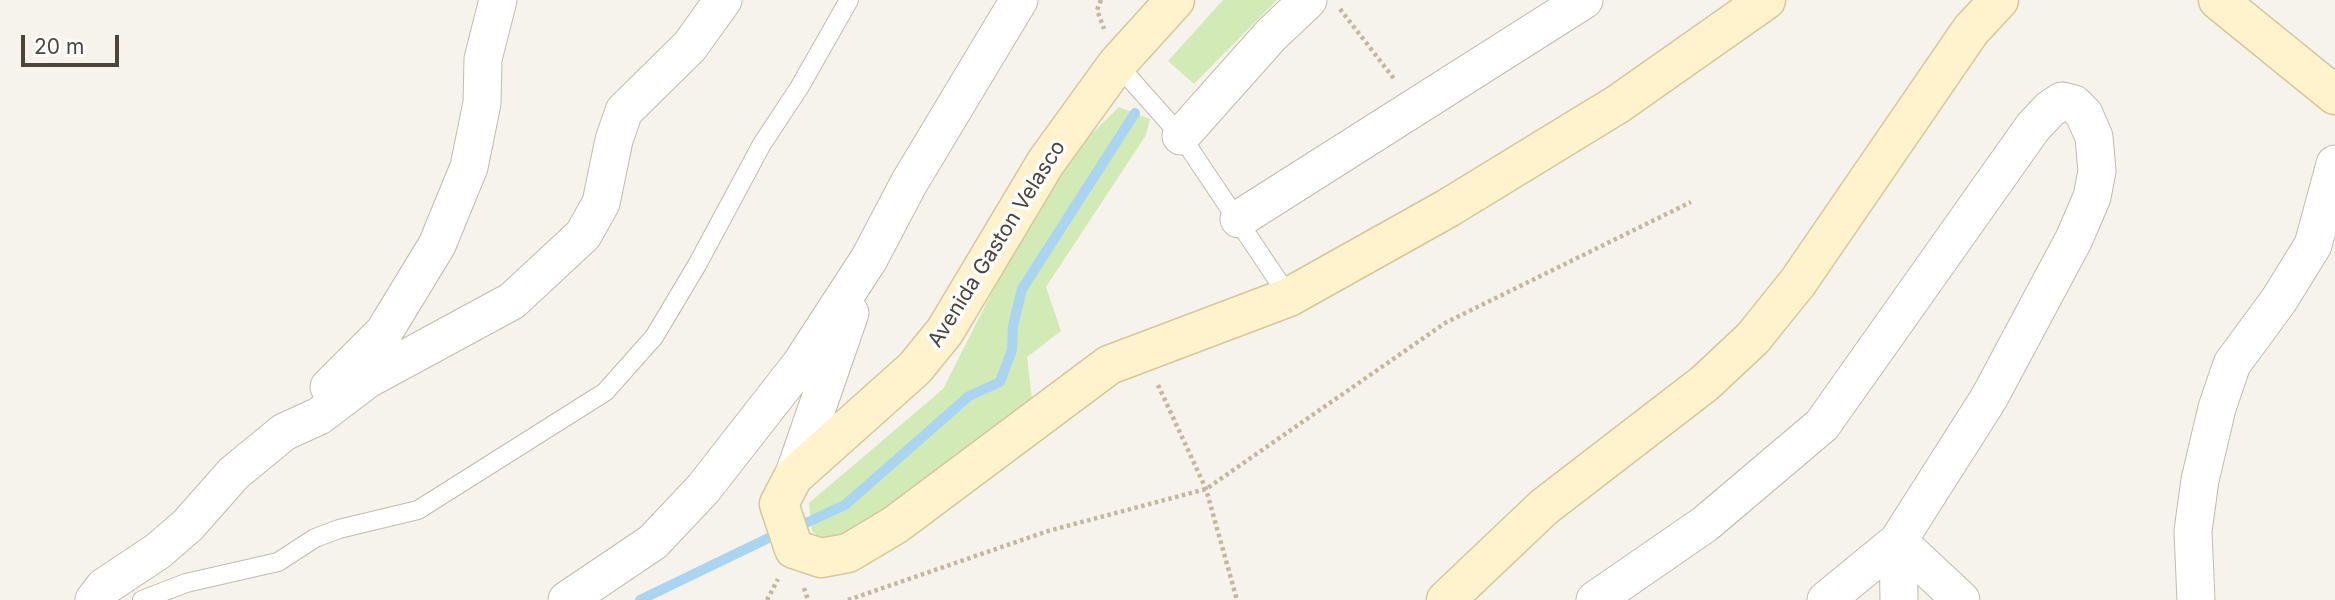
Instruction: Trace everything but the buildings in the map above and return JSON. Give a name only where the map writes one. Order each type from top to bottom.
[{"type":"street","points":[[94,600],[104,587],[158,551],[188,525],[234,473],[284,432],[384,332],[437,245],[469,167],[482,103],[483,60],[498,0]]},
{"type":"street","points":[[284,432],[319,416],[368,379],[512,301],[583,235],[601,202],[614,140],[624,111],[690,46],[723,0]]},
{"type":"street","points":[[568,600],[653,542],[703,489],[800,365],[869,259],[909,183],[1019,0]]},
{"type":"street","name":"Avenida Gaston Velasco","points":[[1143,351],[1109,365],[895,525],[848,553],[821,558],[786,530],[783,492],[793,477],[915,368],[945,331],[1046,162],[1117,64],[1175,0]]},
{"type":"street","points":[[1181,136],[1271,35],[1308,0]]},
{"type":"street","points":[[1238,219],[1584,0]]},
{"type":"street","points":[[1143,351],[1289,297],[1448,208],[1618,104],[1766,0]]},
{"type":"street","points":[[1456,599],[1544,507],[1705,383],[1753,338],[1798,282],[1971,30],[1999,0]]},
{"type":"street","points":[[2218,0],[2335,95]]},
{"type":"street","points":[[1595,600],[1704,524],[1822,425],[2032,127],[2062,101],[2074,104],[2084,114],[2094,137],[2097,171],[2092,197],[2074,239],[1989,398],[1898,541],[1826,600]]},
{"type":"street","points":[[2196,600],[2193,531],[2200,480],[2217,408],[2232,364],[2279,300],[2313,246],[2335,164]]},
{"type":"street","points":[[793,477],[869,259]]},
{"type":"street","points":[[1898,541],[1899,600]]},
{"type":"street","points":[[1898,541],[1961,600]]},
{"type":"lane","points":[[142,600],[186,583],[278,562],[315,538],[339,529],[418,510],[605,392],[654,337],[697,265],[762,144],[799,88],[849,0]]},
{"type":"lane","points":[[1117,64],[1181,136],[1289,297]]},
{"type":"path","points":[[1333,0],[1416,108]]},
{"type":"path","points":[[848,600],[1048,531],[1206,489],[1445,323],[1691,202]]},
{"type":"path","points":[[1143,351],[1206,489],[1237,600]]},
{"type":"green space","points":[[1223,0],[1277,0],[1194,84],[1168,61]]},
{"type":"green space","points":[[1119,107],[1150,119],[1146,135],[1046,287],[1061,331],[1027,357],[1035,425],[840,539],[823,540],[812,531],[809,503],[943,389],[1012,253],[1072,153]]},
{"type":"waterway","points":[[795,528],[845,505],[969,396],[1000,382],[1012,350],[1013,326],[1022,289],[1135,113]]},
{"type":"waterway","points":[[640,600],[781,532]]}]
